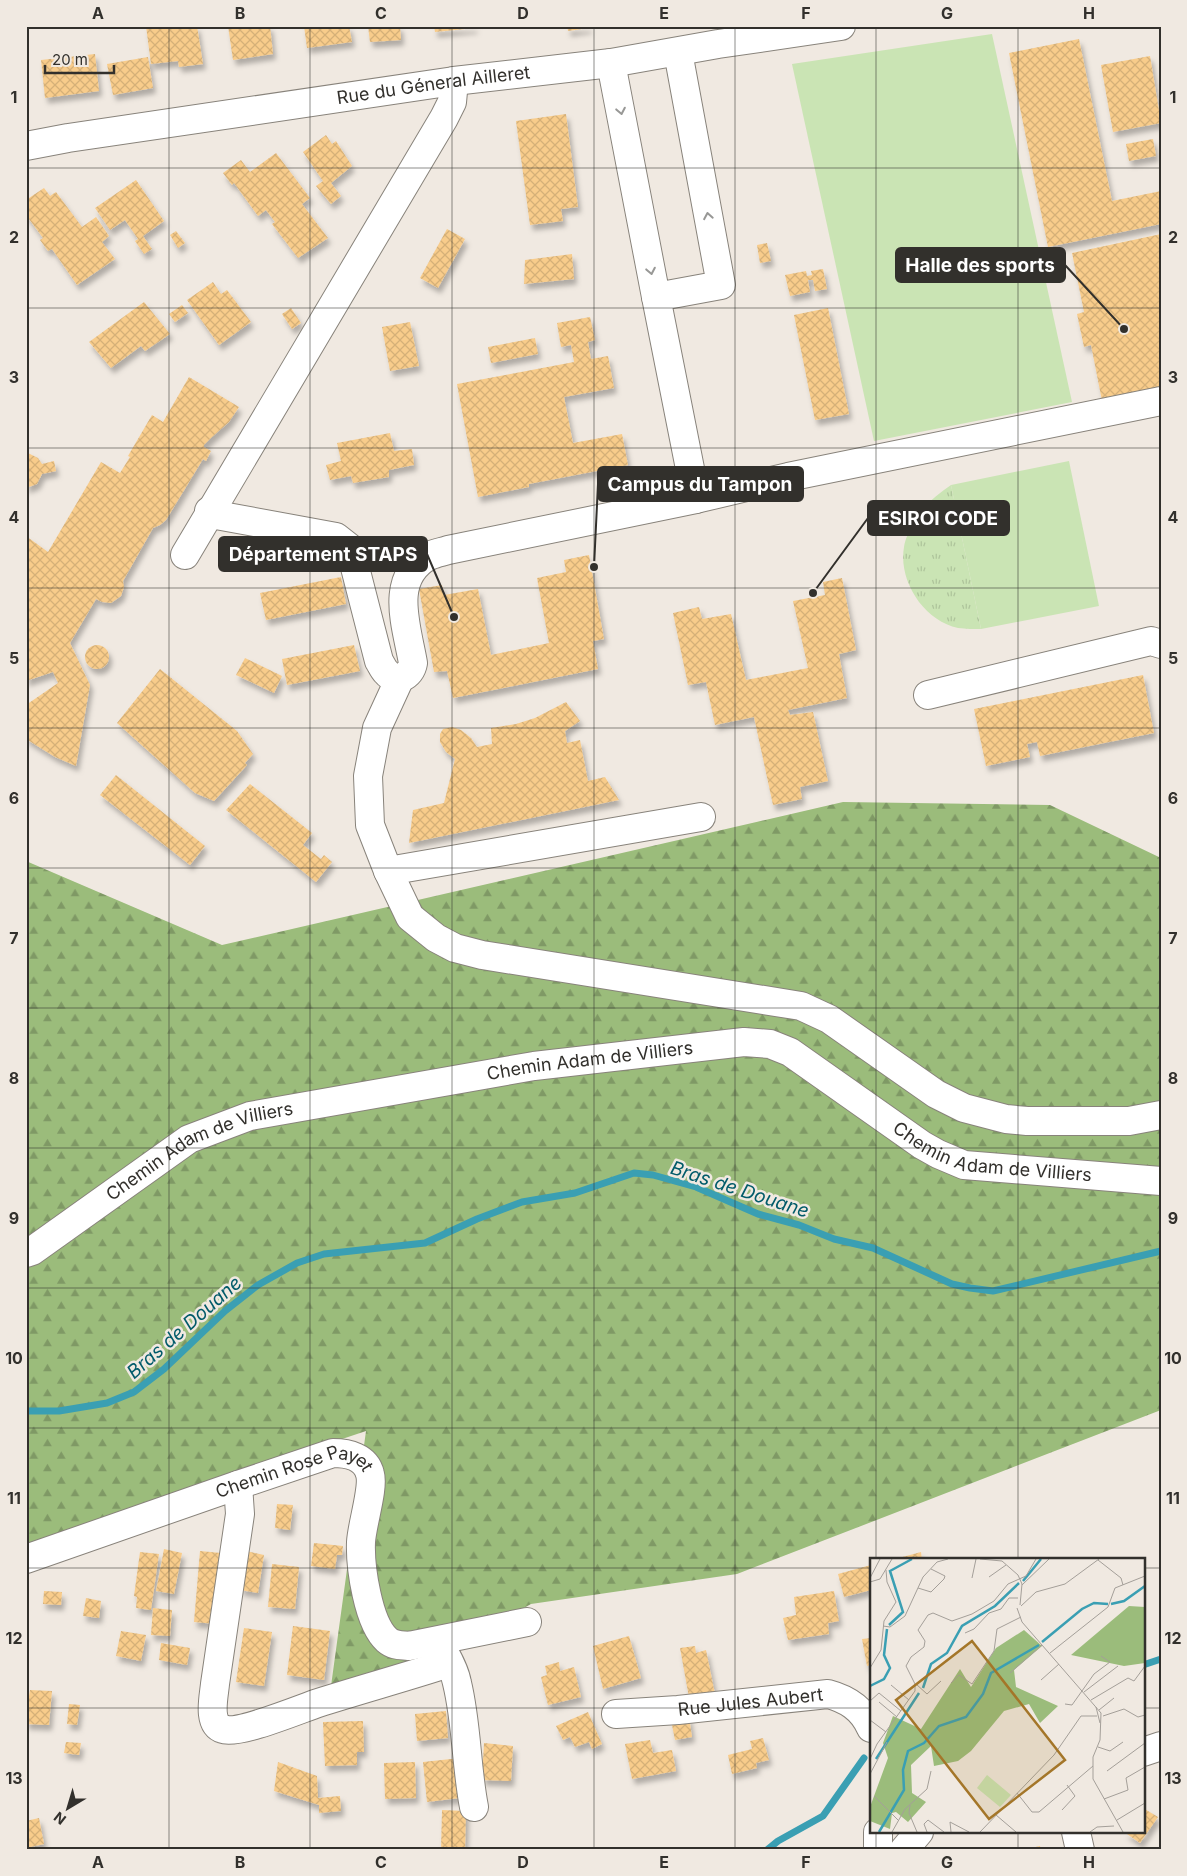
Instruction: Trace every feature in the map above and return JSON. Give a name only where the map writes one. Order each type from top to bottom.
[{"type":"street","name":"Rue du Géneral Ailleret","points":[[26,146],[77,136],[454,80],[611,63],[678,52],[717,35],[841,26]]},
{"type":"street","points":[[656,297],[721,285],[678,52]]},
{"type":"street","points":[[611,63],[696,499]]},
{"type":"street","points":[[185,555],[444,118],[452,102],[454,80]]},
{"type":"street","points":[[210,511],[216,514],[336,537],[350,548],[379,661],[386,672],[400,678],[407,676],[412,670],[413,663],[402,599],[404,582],[429,556],[448,550],[696,499],[788,477],[1161,401]]},
{"type":"street","points":[[928,694],[1151,641],[1161,644]]},
{"type":"street","points":[[400,678],[377,728],[368,776],[370,824],[388,871],[410,917],[436,938],[455,948],[482,955],[801,1006],[829,1019],[936,1094],[964,1108],[1006,1119],[1027,1121],[1129,1121],[1161,1115]]},
{"type":"street","points":[[388,871],[701,817]]},
{"type":"street","name":"Chemin Adam de Villiers","points":[[26,1253],[189,1139],[250,1116],[534,1066],[744,1042],[770,1044],[790,1052],[922,1145],[964,1165],[1161,1181]]},
{"type":"street","name":"Chemin Rose Payet","points":[[26,1559],[333,1453],[344,1453],[355,1456],[364,1463],[370,1472],[372,1482],[364,1514],[361,1543],[364,1574],[368,1601],[376,1624],[387,1640],[396,1645],[444,1651],[527,1622]]},
{"type":"street","points":[[238,1485],[240,1514],[215,1684],[213,1712],[216,1724],[223,1730],[235,1730],[259,1724],[319,1703],[444,1651],[457,1682],[467,1745],[469,1782],[474,1807]]},
{"type":"street","name":"Rue Jules Aubert","points":[[616,1714],[678,1710],[828,1694],[843,1698],[857,1707],[870,1726]]},
{"type":"street","points":[[1144,1752],[1161,1746]]},
{"type":"street","points":[[878,1834],[878,1850]]},
{"type":"street","points":[[904,1850],[917,1834]]},
{"type":"street","points":[[1076,1834],[1080,1850]]},
{"type":"green space","points":[[992,34],[1072,402],[874,441],[792,64]]},
{"type":"green space","points":[[1069,461],[1099,606],[981,629],[951,485]]},
{"type":"green space","points":[[951,485],[981,629],[958,628],[934,617],[916,598],[909,586],[905,573],[904,547],[917,516],[935,497]]},
{"type":"green space","points":[[843,802],[1050,805],[1161,858],[1161,1410],[737,1574],[531,1604],[428,1661],[331,1686],[366,1431],[26,1545],[26,861],[222,945]]},
{"type":"building","points":[[146,26],[197,26],[203,64],[179,67],[178,61],[151,64]]},
{"type":"building","points":[[228,26],[270,26],[273,54],[233,60]]},
{"type":"building","points":[[304,26],[349,26],[352,42],[307,48]]},
{"type":"building","points":[[368,26],[400,26],[401,40],[370,42]]},
{"type":"building","points":[[434,26],[475,26],[475,28],[435,32]]},
{"type":"building","points":[[567,26],[589,26],[589,28],[568,31]]},
{"type":"building","points":[[1079,39],[1112,201],[1161,191],[1161,224],[1048,247],[1009,53]]},
{"type":"building","points":[[95,54],[99,91],[45,98],[41,60]]},
{"type":"building","points":[[1150,56],[1161,123],[1113,132],[1101,65]]},
{"type":"building","points":[[148,57],[153,88],[113,95],[107,64]]},
{"type":"building","points":[[566,114],[578,207],[561,209],[563,221],[530,225],[516,121]]},
{"type":"building","points":[[326,135],[332,144],[336,141],[352,166],[331,183],[341,196],[331,204],[316,186],[323,181],[303,152]]},
{"type":"building","points":[[1153,139],[1156,156],[1129,161],[1126,144]]},
{"type":"building","points":[[276,153],[310,198],[302,204],[328,238],[298,258],[272,224],[275,222],[266,210],[258,216],[234,183],[232,185],[223,173],[241,160],[250,172]]},
{"type":"building","points":[[136,180],[164,221],[143,236],[152,249],[144,254],[135,241],[138,239],[125,220],[110,230],[95,208]]},
{"type":"building","points":[[44,188],[50,196],[56,192],[82,227],[96,217],[109,236],[102,242],[115,259],[77,285],[52,249],[48,251],[40,240],[43,238],[26,215],[26,200]]},
{"type":"building","points":[[447,229],[465,239],[438,288],[420,278]]},
{"type":"building","points":[[176,231],[185,243],[178,248],[170,235]]},
{"type":"building","points":[[1161,234],[1161,394],[1103,406],[1091,345],[1084,347],[1077,314],[1084,312],[1072,253]]},
{"type":"building","points":[[767,243],[771,261],[760,263],[757,245]]},
{"type":"building","points":[[572,254],[574,279],[524,284],[525,260]]},
{"type":"building","points":[[823,269],[827,289],[815,291],[813,280],[808,280],[810,292],[790,296],[785,275],[806,271],[807,276],[812,275],[811,271]]},
{"type":"building","points":[[213,282],[221,294],[227,290],[251,322],[219,345],[187,300]]},
{"type":"building","points":[[144,302],[170,334],[145,351],[141,346],[111,368],[89,342]]},
{"type":"building","points":[[182,305],[188,313],[175,322],[169,314]]},
{"type":"building","points":[[291,308],[301,323],[292,329],[282,314]]},
{"type":"building","points":[[828,308],[849,414],[815,420],[794,315]]},
{"type":"building","points":[[590,317],[595,340],[588,342],[591,359],[608,356],[614,388],[564,397],[573,443],[622,434],[628,465],[529,484],[529,487],[478,497],[457,384],[574,362],[571,345],[561,347],[557,323]]},
{"type":"building","points":[[410,322],[419,366],[390,371],[382,327]]},
{"type":"building","points":[[535,338],[538,354],[491,363],[488,347]]},
{"type":"building","points":[[189,377],[239,407],[229,422],[204,445],[204,447],[211,451],[206,461],[203,459],[166,520],[153,528],[123,581],[124,587],[121,596],[111,603],[96,599],[70,643],[90,685],[76,766],[55,757],[26,739],[26,705],[58,683],[53,672],[26,681],[26,536],[48,552],[101,462],[120,473],[152,415],[163,422]]},
{"type":"building","points":[[390,433],[394,451],[412,449],[414,465],[389,470],[389,477],[353,483],[351,476],[330,480],[326,465],[341,461],[337,443]]},
{"type":"building","points":[[26,452],[38,458],[42,464],[54,461],[56,471],[42,474],[37,484],[26,488]]},
{"type":"building","points":[[589,555],[604,639],[593,641],[598,669],[453,698],[447,671],[434,672],[419,589],[442,585],[444,595],[478,589],[491,655],[549,643],[537,578],[566,572],[564,560]]},
{"type":"building","points":[[341,577],[346,604],[266,620],[260,593]]},
{"type":"building","points":[[842,578],[856,650],[839,654],[847,698],[788,710],[790,715],[813,712],[828,781],[800,787],[802,799],[773,805],[754,717],[715,725],[706,682],[688,685],[673,613],[699,607],[702,619],[731,614],[746,680],[808,668],[793,601],[825,595],[823,582]]},
{"type":"building","points":[[97,645],[106,648],[109,657],[106,666],[97,669],[88,666],[85,657],[88,648]]},
{"type":"building","points":[[354,645],[360,671],[287,685],[282,659]]},
{"type":"building","points":[[245,658],[282,676],[274,693],[236,675]]},
{"type":"building","points":[[160,669],[237,731],[253,754],[245,763],[247,765],[214,801],[195,793],[117,723]]},
{"type":"building","points":[[1143,675],[1154,733],[1040,756],[1037,742],[1027,744],[1030,757],[986,766],[974,709]]},
{"type":"building","points":[[566,702],[580,721],[565,731],[567,743],[580,740],[588,781],[605,777],[619,800],[409,843],[413,810],[444,803],[455,759],[446,752],[440,742],[440,734],[443,729],[452,727],[461,730],[471,738],[477,747],[492,744],[491,728],[516,724],[535,718]]},
{"type":"building","points":[[116,775],[205,846],[190,865],[100,795]]},
{"type":"building","points":[[250,784],[312,833],[303,845],[321,859],[324,855],[332,862],[316,882],[226,810]]},
{"type":"building","points":[[277,1504],[293,1505],[290,1530],[275,1528]]},
{"type":"building","points":[[314,1543],[343,1546],[342,1555],[337,1555],[335,1569],[311,1566]]},
{"type":"building","points":[[164,1549],[182,1553],[174,1594],[156,1591]]},
{"type":"building","points":[[200,1551],[221,1553],[216,1624],[194,1622]]},
{"type":"building","points":[[246,1551],[264,1555],[258,1593],[240,1590]]},
{"type":"building","points":[[140,1552],[159,1554],[151,1610],[136,1608],[137,1597],[134,1596]]},
{"type":"building","points":[[921,1552],[922,1558],[899,1558]]},
{"type":"building","points":[[272,1564],[299,1567],[295,1609],[268,1607]]},
{"type":"building","points":[[870,1565],[870,1590],[844,1597],[838,1574]]},
{"type":"building","points":[[44,1591],[62,1592],[61,1605],[43,1604]]},
{"type":"building","points":[[834,1591],[839,1621],[828,1623],[829,1634],[788,1640],[783,1618],[796,1615],[794,1597]]},
{"type":"building","points":[[86,1598],[101,1601],[99,1618],[83,1616]]},
{"type":"building","points":[[153,1608],[172,1610],[170,1636],[151,1635]]},
{"type":"building","points":[[293,1626],[330,1631],[324,1680],[287,1675]]},
{"type":"building","points":[[244,1628],[272,1632],[264,1686],[236,1682]]},
{"type":"building","points":[[121,1631],[146,1635],[141,1661],[116,1656]]},
{"type":"building","points":[[629,1636],[641,1678],[603,1689],[593,1646]]},
{"type":"building","points":[[870,1638],[870,1665],[867,1666],[862,1639]]},
{"type":"building","points":[[161,1643],[190,1648],[187,1665],[159,1660]]},
{"type":"building","points":[[695,1646],[696,1653],[706,1650],[716,1699],[690,1703],[680,1648]]},
{"type":"building","points":[[559,1662],[560,1671],[574,1667],[581,1697],[548,1705],[541,1677],[547,1675],[545,1666]]},
{"type":"building","points":[[30,1690],[52,1691],[49,1725],[26,1724],[26,1696],[29,1696]]},
{"type":"building","points":[[69,1704],[80,1705],[77,1725],[67,1724]]},
{"type":"building","points":[[446,1711],[448,1738],[417,1741],[415,1714]]},
{"type":"building","points":[[588,1712],[602,1744],[592,1749],[589,1742],[575,1747],[570,1737],[563,1740],[556,1726]]},
{"type":"building","points":[[689,1717],[692,1737],[675,1740],[671,1720]]},
{"type":"building","points":[[363,1721],[364,1752],[357,1752],[357,1765],[325,1766],[323,1722]]},
{"type":"building","points":[[763,1738],[769,1760],[756,1763],[757,1768],[732,1774],[728,1755],[752,1749],[750,1741]]},
{"type":"building","points":[[650,1740],[653,1753],[672,1750],[676,1771],[632,1779],[625,1744]]},
{"type":"building","points":[[66,1742],[81,1743],[79,1755],[64,1753]]},
{"type":"building","points":[[484,1743],[513,1746],[511,1781],[482,1780]]},
{"type":"building","points":[[456,1759],[460,1798],[427,1802],[423,1762]]},
{"type":"building","points":[[278,1762],[317,1776],[318,1798],[340,1796],[341,1811],[319,1813],[319,1805],[274,1791]]},
{"type":"building","points":[[415,1762],[416,1798],[385,1799],[384,1763]]},
{"type":"building","points":[[1144,1809],[1158,1817],[1140,1843],[1127,1834],[1144,1834]]},
{"type":"building","points":[[442,1810],[466,1811],[465,1850],[441,1850]]},
{"type":"building","points":[[39,1818],[44,1844],[26,1848],[26,1821]]},
{"type":"building","points":[[1040,1846],[1041,1850],[1027,1850],[1027,1849]]},
{"type":"waterway","name":"Bras de Douane","points":[[26,1411],[59,1411],[107,1403],[134,1392],[164,1369],[225,1311],[258,1285],[297,1263],[324,1254],[425,1243],[477,1219],[522,1202],[575,1193],[634,1173],[653,1175],[696,1187],[758,1214],[799,1225],[834,1239],[873,1248],[952,1284],[970,1288],[993,1291],[1161,1251]]},
{"type":"waterway","points":[[1144,1665],[1161,1659]]},
{"type":"waterway","points":[[767,1850],[778,1841],[823,1816],[864,1758]]},
{"type":"place","name":"Halle des sports","points":[[1124,329]]},
{"type":"place","name":"Campus du Tampon","points":[[594,567]]},
{"type":"place","name":"ESIROI CODE","points":[[813,593]]},
{"type":"place","name":"Département STAPS","points":[[454,617]]}]
